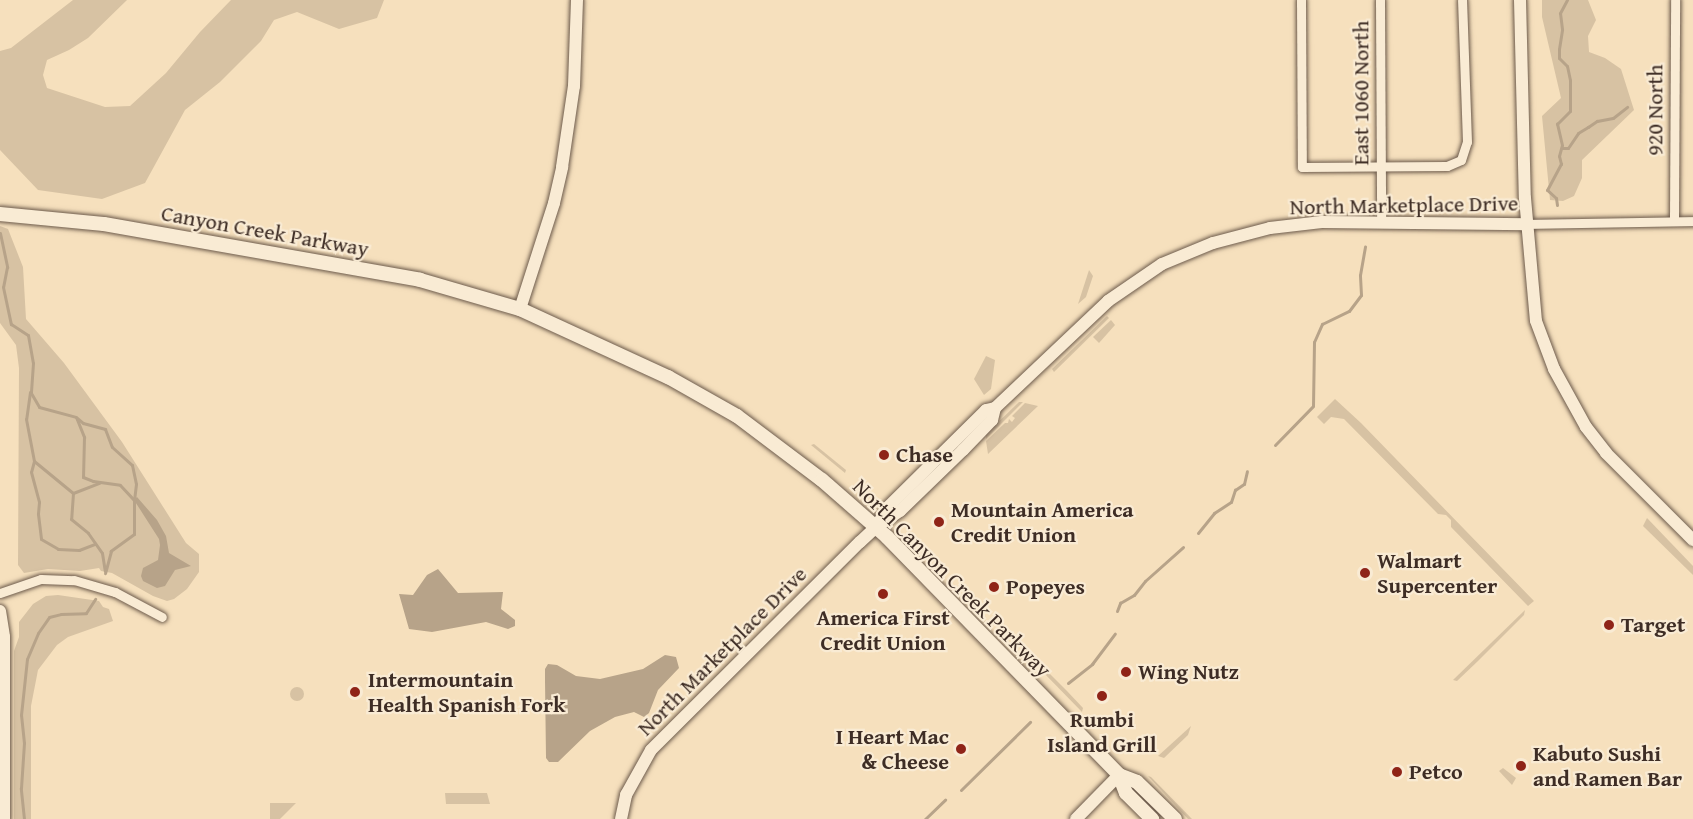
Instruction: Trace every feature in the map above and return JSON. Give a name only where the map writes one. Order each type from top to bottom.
[{"type":"main road","name":"Canyon Creek Parkway","points":[[0,214],[104,224],[401,276],[520,309]]},
{"type":"main road","name":"North Canyon Creek Parkway","points":[[520,309],[659,373],[737,416],[822,480],[876,527],[1119,775],[1126,793],[1152,819]]},
{"type":"main road","name":"North Canyon Creek Parkway","points":[[1119,775],[1137,782],[1175,819]]},
{"type":"street","points":[[520,309],[560,176],[574,86],[577,0]]},
{"type":"street","points":[[1301,0],[1302,167],[1447,166],[1461,160],[1467,142],[1462,0]]},
{"type":"street","name":"East 1060 North","points":[[1380,0],[1382,221]]},
{"type":"street","points":[[1520,0],[1528,224],[1536,321],[1565,392],[1601,447],[1693,540]]},
{"type":"street","name":"920 North","points":[[1674,221],[1675,0]]},
{"type":"street","name":"North Marketplace Drive","points":[[876,527],[888,507],[950,445],[986,411],[995,408],[1114,296],[1162,264],[1213,243],[1270,228],[1322,222],[1528,224],[1693,221]]},
{"type":"street","name":"North Marketplace Drive","points":[[621,819],[626,795],[651,750],[876,527],[900,511],[963,450],[992,420],[995,408]]},
{"type":"street","points":[[0,593],[41,579],[74,580],[102,587],[162,617]]},
{"type":"street","points":[[0,611],[4,637],[4,819]]},
{"type":"street","points":[[1076,819],[1119,775]]},
{"type":"shaded area","points":[[73,0],[127,0],[88,38],[47,60],[43,75],[47,88],[105,107],[130,106],[166,73],[200,32],[231,0],[384,0],[377,18],[339,29],[297,12],[274,20],[261,41],[220,82],[185,110],[145,183],[102,199],[38,190],[0,150],[0,51],[11,48]]},
{"type":"shaded area","points":[[1542,0],[1588,0],[1596,20],[1588,36],[1589,52],[1605,58],[1621,69],[1634,110],[1582,160],[1582,178],[1574,196],[1563,201],[1550,200],[1542,116],[1561,98],[1542,17]]},
{"type":"shaded area","points":[[0,226],[8,229],[23,267],[26,319],[64,363],[122,442],[186,543],[199,554],[199,572],[187,589],[174,599],[167,601],[153,596],[99,568],[80,571],[48,569],[24,573],[18,565],[19,368],[16,345],[0,323]]},
{"type":"shaded area","points":[[1089,270],[1093,276],[1086,297],[1078,304]]},
{"type":"shaded area","points":[[1107,316],[1109,318],[1054,372],[1052,369]]},
{"type":"shaded area","points":[[1111,320],[1115,325],[1099,343],[1093,337]]},
{"type":"shaded area","points":[[986,356],[995,360],[991,389],[984,395],[974,379]]},
{"type":"shaded area","points":[[1335,399],[1534,601],[1528,606],[1451,527],[1451,520],[1446,515],[1438,514],[1344,419],[1331,417],[1324,424],[1317,417]]},
{"type":"shaded area","points":[[1019,402],[1023,402],[986,439],[986,434]]},
{"type":"shaded area","points":[[1025,403],[1038,406],[988,454],[986,441],[1005,423],[1008,423],[1009,419],[1012,422],[1015,418],[1012,416]]},
{"type":"shaded area","points":[[814,444],[846,470],[845,473],[811,445]]},
{"type":"shaded area","points":[[137,497],[157,520],[166,536],[169,553],[191,566],[175,570],[165,586],[157,588],[143,581],[141,576],[143,568],[158,560],[160,545],[159,539],[134,500]]},
{"type":"shaded area","points":[[1647,518],[1693,566],[1693,575],[1643,526]]},
{"type":"shaded area","points":[[438,569],[458,593],[503,592],[501,609],[515,620],[515,626],[508,629],[486,622],[432,632],[409,629],[399,594],[413,595],[427,575]]},
{"type":"shaded area","points":[[58,595],[99,601],[103,607],[109,609],[113,621],[68,637],[57,645],[38,670],[31,706],[31,819],[14,819],[14,651],[19,637],[19,622],[33,604],[46,596]]},
{"type":"shaded area","points":[[1525,610],[1524,615],[1478,661],[1457,681],[1453,680]]},
{"type":"shaded area","points":[[665,655],[676,657],[679,668],[658,690],[649,713],[644,717],[634,712],[615,717],[590,731],[558,762],[549,762],[546,758],[545,681],[545,669],[548,664],[557,665],[576,676],[600,679],[643,669]]},
{"type":"shaded area","points":[[1041,670],[1046,670],[1067,691],[1083,708],[1082,712]]},
{"type":"shaded area","points":[[294,687],[300,687],[304,694],[300,701],[294,701],[290,697],[290,691]]},
{"type":"shaded area","points":[[1191,726],[1188,735],[1164,758],[1158,756]]},
{"type":"shaded area","points":[[1503,768],[1516,778],[1512,785],[1499,771]]},
{"type":"shaded area","points":[[1148,776],[1151,777],[1192,819],[1188,819]]},
{"type":"shaded area","points":[[445,793],[487,793],[490,804],[446,804]]},
{"type":"shaded area","points":[[270,803],[296,803],[280,819],[270,819]]},
{"type":"waterway","points":[[1557,205],[1556,198],[1547,190],[1561,164],[1559,156],[1562,145],[1557,124],[1570,111],[1570,80],[1567,66],[1559,58],[1562,29],[1560,13],[1567,0]]},
{"type":"waterway","points":[[1562,148],[1568,148],[1578,133],[1597,121],[1613,118],[1627,107]]},
{"type":"waterway","points":[[0,233],[7,267],[3,287],[11,324],[28,335],[33,363],[31,393],[39,407],[76,417],[84,437],[83,477],[120,485],[134,500],[134,534],[111,551],[105,573]]},
{"type":"waterway","points":[[1275,445],[1313,406],[1314,342],[1322,324],[1349,311],[1361,295],[1360,275],[1365,246]]},
{"type":"waterway","points":[[30,392],[26,419],[34,461],[73,493],[71,519],[88,533],[102,553],[105,571]]},
{"type":"waterway","points":[[77,418],[83,423],[105,429],[112,447],[132,465],[136,484],[134,500]]},
{"type":"waterway","points":[[34,461],[31,472],[39,502],[41,539],[58,549],[79,550],[95,544]]},
{"type":"waterway","points":[[1198,533],[1214,513],[1231,502],[1235,490],[1244,484],[1247,471]]},
{"type":"waterway","points":[[73,493],[99,483]]},
{"type":"waterway","points":[[1117,611],[1120,603],[1134,595],[1145,581],[1183,547]]},
{"type":"waterway","points":[[24,819],[21,788],[24,743],[21,715],[27,659],[38,633],[49,617],[86,613],[95,599]]},
{"type":"waterway","points":[[1068,683],[1092,664],[1115,634]]},
{"type":"waterway","points":[[961,790],[1030,722]]},
{"type":"waterway","points":[[925,819],[945,800]]},
{"type":"place","name":"Chase","points":[[884,455]]},
{"type":"place","name":"Mountain America Credit Union","points":[[939,522]]},
{"type":"place","name":"Walmart Supercenter","points":[[1365,573]]},
{"type":"place","name":"Popeyes","points":[[994,587]]},
{"type":"place","name":"America First Credit Union","points":[[883,594]]},
{"type":"place","name":"Target","points":[[1609,625]]},
{"type":"place","name":"Wing Nutz","points":[[1126,672]]},
{"type":"place","name":"Intermountain Health Spanish Fork","points":[[355,692]]},
{"type":"place","name":"Rumbi Island Grill","points":[[1102,696]]},
{"type":"place","name":"I Heart Mac & Cheese","points":[[961,749]]},
{"type":"place","name":"Kabuto Sushi and Ramen Bar","points":[[1521,766]]},
{"type":"place","name":"Petco","points":[[1397,772]]}]
